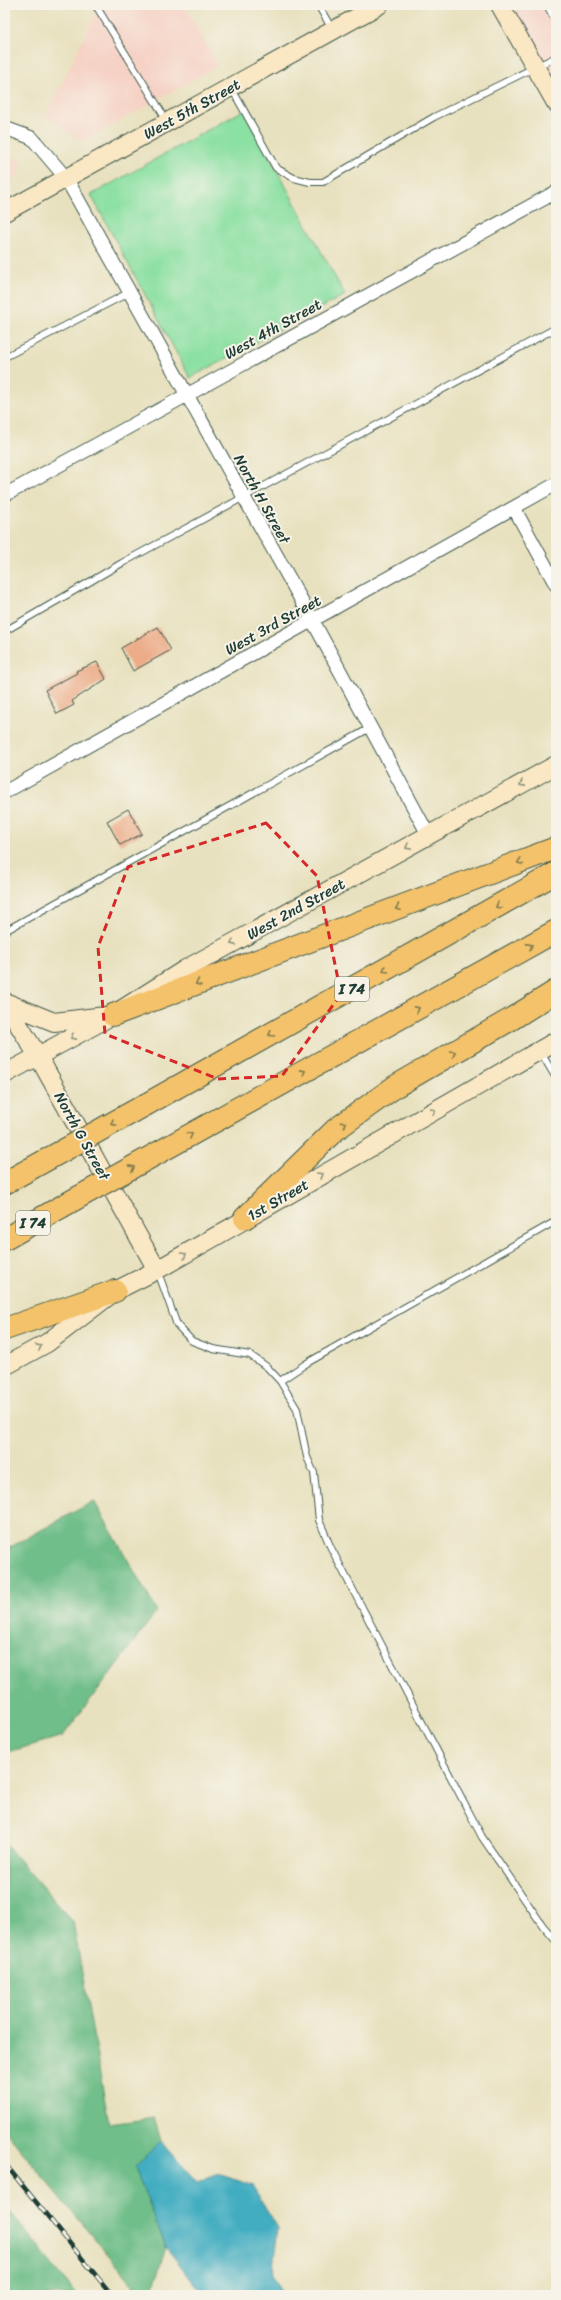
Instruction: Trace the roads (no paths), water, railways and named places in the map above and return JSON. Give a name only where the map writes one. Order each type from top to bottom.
[{"type":"highway","points":[[113,1015],[556,848]]},
{"type":"highway","name":"I 74","points":[[5,1183],[556,873]]},
{"type":"highway","name":"I 74","points":[[5,1238],[556,932]]},
{"type":"highway","points":[[245,1218],[341,1126],[396,1086],[513,1018],[556,991]]},
{"type":"highway","points":[[5,1329],[115,1291]]},
{"type":"street","name":"West 5th Street","points":[[5,212],[379,5]]},
{"type":"street","points":[[500,5],[556,103]]},
{"type":"street","name":"North H Street","points":[[5,128],[32,138],[66,178],[243,498],[313,621],[429,836]]},
{"type":"street","name":"West 4th Street","points":[[5,495],[556,192]]},
{"type":"street","name":"West 3rd Street","points":[[5,792],[556,484]]},
{"type":"street","points":[[514,508],[556,585]]},
{"type":"street","name":"West 2nd Street","points":[[5,1074],[113,1015],[184,970],[429,836],[556,764]]},
{"type":"street","points":[[5,1002],[54,1022],[113,1015]]},
{"type":"street","name":"North G Street","points":[[5,1002],[38,1056],[157,1270]]},
{"type":"street","name":"1st Street","points":[[5,1366],[47,1343],[115,1291],[157,1270],[245,1218],[556,1041]]},
{"type":"lane","points":[[94,5],[98,9],[168,122]]},
{"type":"lane","points":[[318,5],[333,30]]},
{"type":"lane","points":[[547,5],[556,22]]},
{"type":"lane","points":[[231,88],[276,168],[294,178],[310,182],[323,182],[434,116],[556,57]]},
{"type":"lane","points":[[5,357],[130,292]]},
{"type":"lane","points":[[5,631],[122,564],[556,328]]},
{"type":"lane","points":[[5,931],[370,728]]},
{"type":"lane","points":[[539,1050],[556,1078]]},
{"type":"lane","points":[[280,1381],[307,1362],[556,1221]]},
{"type":"lane","points":[[157,1270],[177,1325],[192,1341],[213,1349],[250,1355],[267,1367],[280,1381],[296,1409],[308,1457],[314,1473],[319,1520],[331,1548],[482,1837],[543,1926],[556,1941]]},
{"type":"water","points":[[161,2141],[197,2182],[218,2174],[252,2185],[278,2228],[272,2275],[284,2295],[203,2295],[166,2247],[135,2168]]},
{"type":"railway","points":[[5,2164],[112,2295]]}]
